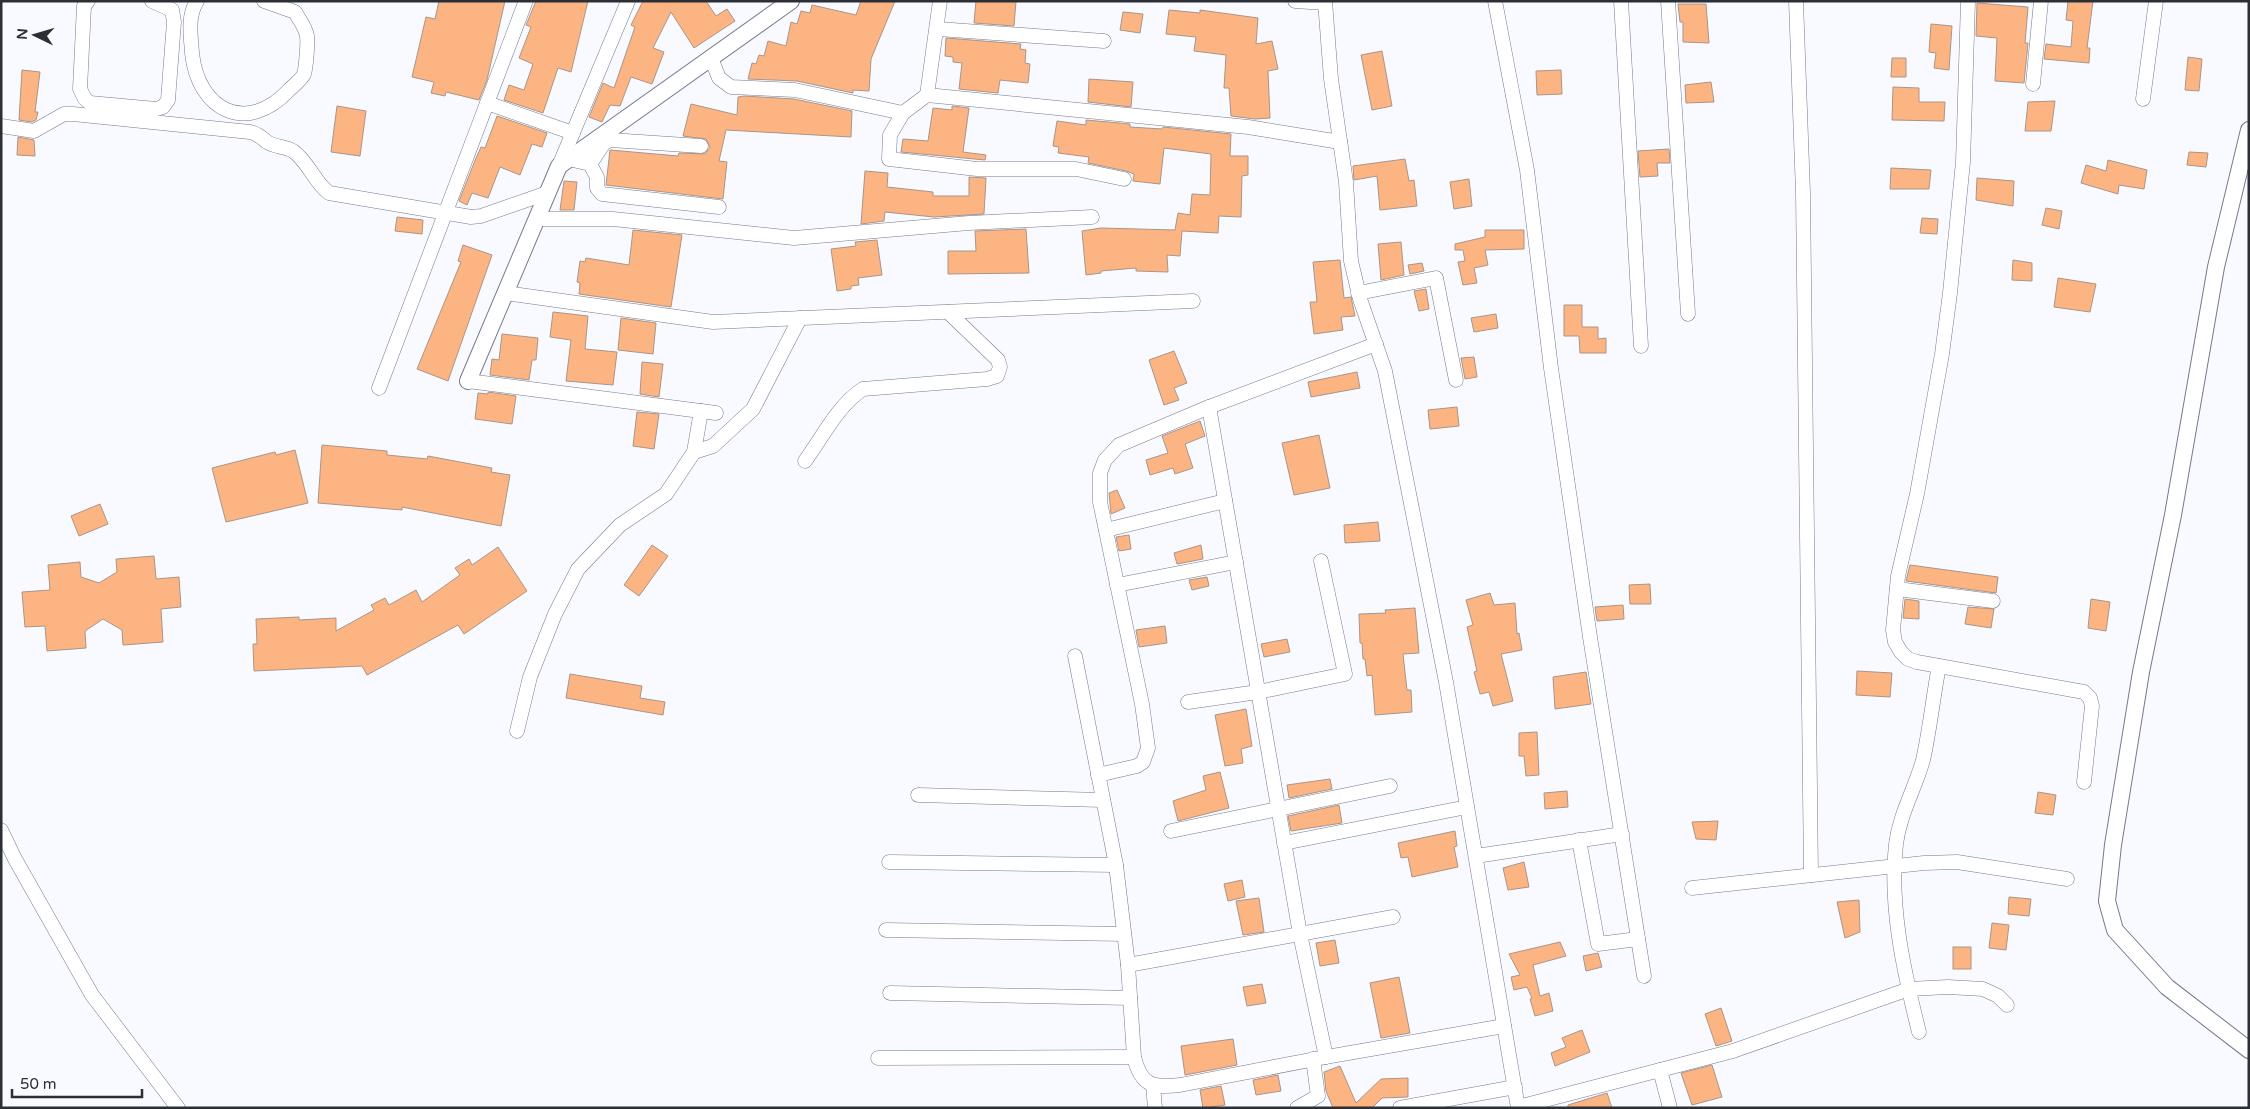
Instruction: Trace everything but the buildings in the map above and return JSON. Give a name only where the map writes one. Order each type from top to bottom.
[{"type":"street","points":[[88,1],[84,6],[80,89],[85,98],[90,102],[156,109],[163,107],[168,100],[174,22],[172,10],[152,1]]},
{"type":"street","points":[[196,1],[189,22],[194,71],[212,102],[232,112],[259,112],[279,100],[304,74],[308,35],[295,12],[264,1]]},
{"type":"street","points":[[628,1],[572,133],[564,162],[547,193],[468,381],[716,413]]},
{"type":"street","points":[[564,162],[791,1]]},
{"type":"street","points":[[927,96],[938,29],[940,1]]},
{"type":"street","points":[[1295,1],[1325,2],[1331,78],[1346,182],[1351,260],[1358,293],[1384,371],[1446,682],[1518,1107],[1733,1051],[1908,989],[1948,987],[1982,989],[1998,996],[2007,1005]]},
{"type":"street","points":[[1495,1],[1527,170],[1551,368],[1590,637],[1644,976]]},
{"type":"street","points":[[1621,1],[1641,346]]},
{"type":"street","points":[[1668,1],[1688,314]]},
{"type":"street","points":[[1796,1],[1803,193],[1811,875]]},
{"type":"street","points":[[1968,1],[1963,162],[1950,293],[1942,354],[1917,494],[1907,532],[1897,589],[1893,630],[1894,642],[1908,659],[2084,692],[2090,698],[2092,706],[2084,782]]},
{"type":"street","points":[[2033,84],[2041,1]]},
{"type":"street","points":[[2143,99],[2156,1]]},
{"type":"street","points":[[379,388],[525,3]]},
{"type":"street","points":[[938,29],[1104,41]]},
{"type":"street","points":[[711,58],[719,78],[731,87],[795,90],[903,113]]},
{"type":"street","points":[[1124,179],[1076,170],[977,169],[922,165],[889,159],[890,135],[903,113],[927,96],[1248,128],[1340,142]]},
{"type":"street","points":[[487,103],[572,133]]},
{"type":"street","points":[[1,126],[34,131],[64,114],[73,114],[250,132],[258,134],[267,142],[291,150],[298,155],[320,186],[329,193],[394,202],[463,217],[481,216],[547,193]]},
{"type":"street","points":[[2249,130],[2216,267],[2173,515],[2140,672],[2107,902],[2115,930],[2167,987],[2249,1050]]},
{"type":"street","points":[[590,164],[604,143],[610,140],[701,146]]},
{"type":"street","points":[[564,162],[590,164]]},
{"type":"street","points":[[590,164],[597,177],[597,188],[602,194],[719,207]]},
{"type":"street","points":[[536,219],[613,219],[794,238],[970,223],[1092,217]]},
{"type":"street","points":[[1358,293],[1436,278],[1456,380]]},
{"type":"street","points":[[505,293],[713,322],[1193,301]]},
{"type":"street","points":[[805,461],[846,405],[863,389],[987,379],[997,376],[1000,368],[998,360],[948,312]]},
{"type":"street","points":[[694,452],[713,446],[753,409],[800,318]]},
{"type":"street","points":[[1098,775],[1137,766],[1143,762],[1148,748],[1142,704],[1098,486],[1105,460],[1111,452],[1120,446],[1209,407],[1376,344]]},
{"type":"street","points":[[1209,407],[1300,934],[1319,1058],[1318,1096],[1297,1108]]},
{"type":"street","points":[[517,731],[530,677],[555,614],[578,569],[620,525],[666,494],[694,452],[701,411]]},
{"type":"street","points":[[1106,530],[1226,501]]},
{"type":"street","points":[[1188,702],[1258,692],[1345,674],[1321,561]]},
{"type":"street","points":[[1117,585],[1236,562]]},
{"type":"street","points":[[1897,589],[1993,601]]},
{"type":"street","points":[[1075,656],[1116,865],[1128,965],[1134,1057],[1137,1069],[1144,1081],[1163,1087],[1180,1085],[1319,1058],[1504,1026]]},
{"type":"street","points":[[1919,1032],[1908,989],[1898,923],[1896,844],[1902,815],[1922,761],[1938,666]]},
{"type":"street","points":[[1171,831],[1390,786]]},
{"type":"street","points":[[918,795],[1103,800]]},
{"type":"street","points":[[1284,843],[1467,807]]},
{"type":"street","points":[[1,830],[92,995],[178,1108]]},
{"type":"street","points":[[1476,856],[1622,834]]},
{"type":"street","points":[[1579,840],[1598,944],[1638,939]]},
{"type":"street","points":[[889,862],[1116,865]]},
{"type":"street","points":[[1692,888],[1896,866],[1957,862],[2067,879]]},
{"type":"street","points":[[1128,965],[1392,916]]},
{"type":"street","points":[[886,930],[1124,934]]},
{"type":"street","points":[[890,993],[1130,998]]},
{"type":"street","points":[[878,1058],[1134,1057]]},
{"type":"street","points":[[1660,1070],[1670,1108]]},
{"type":"street","points":[[1153,1085],[1155,1108]]},
{"type":"street","points":[[1400,1108],[1421,1106],[1515,1087]]}]
